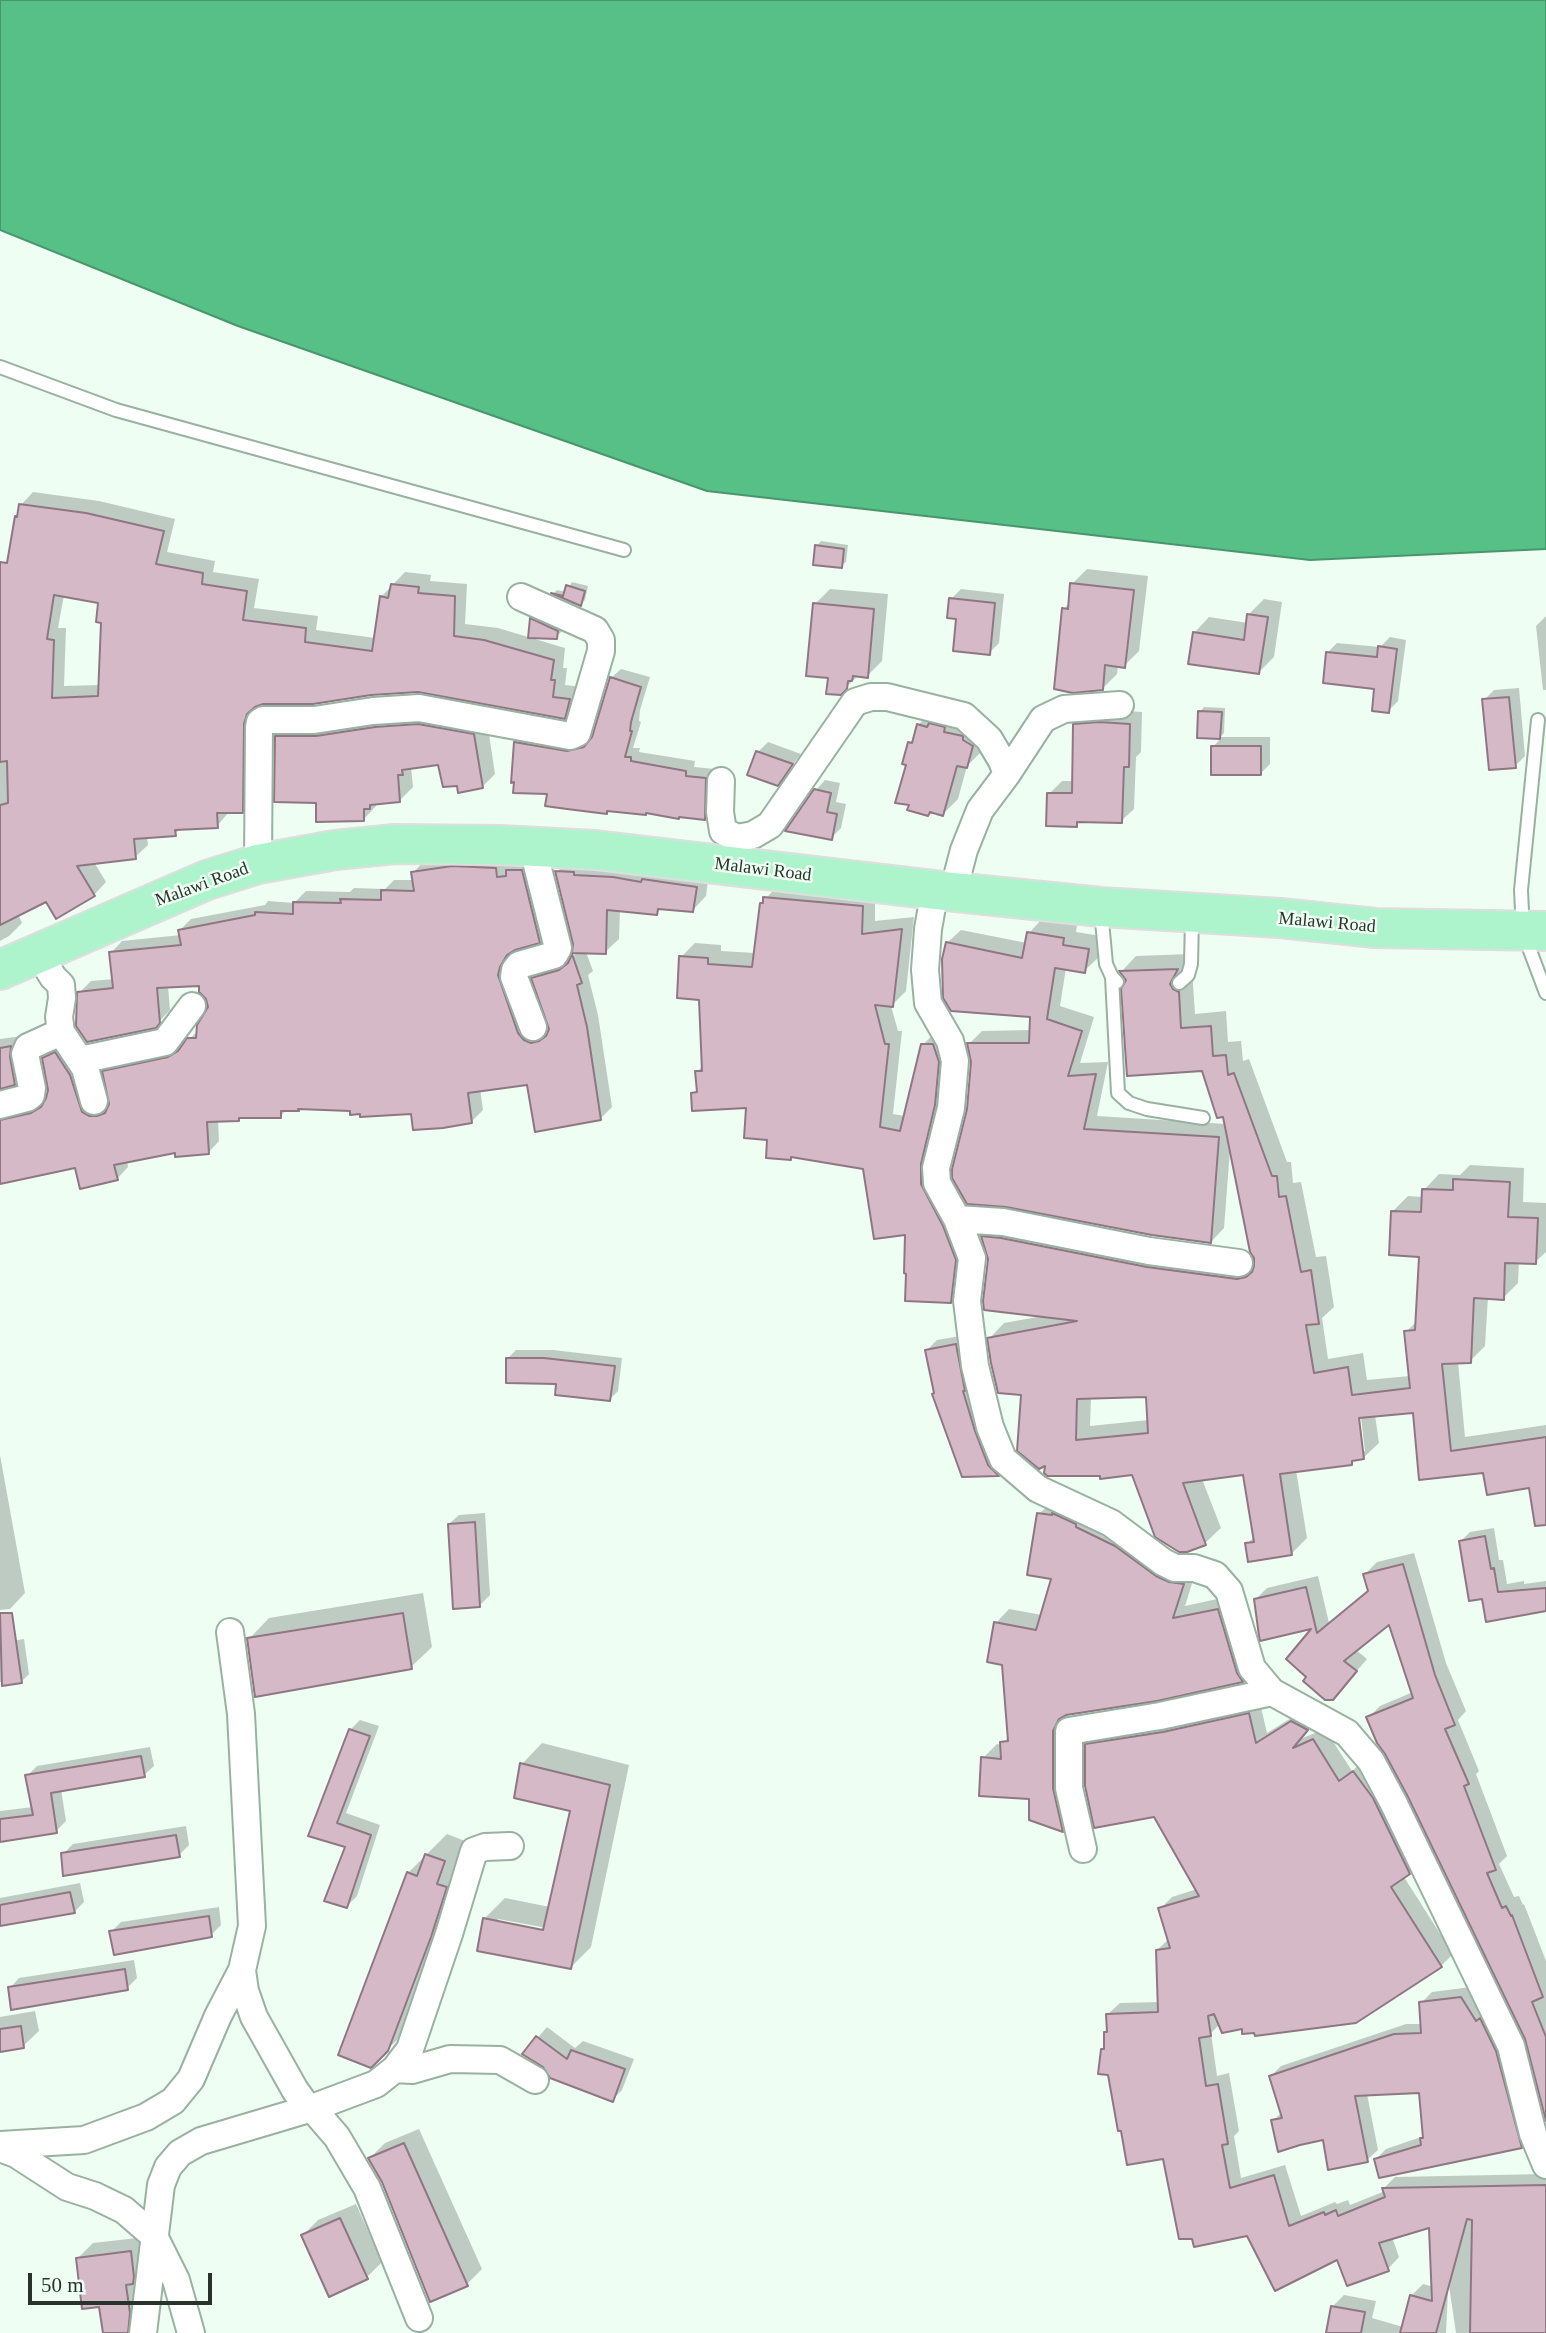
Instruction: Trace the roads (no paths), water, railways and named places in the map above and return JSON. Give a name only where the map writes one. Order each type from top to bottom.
[{"type":"main road","name":"Malawi Road","points":[[0,970],[207,880],[258,864],[335,850],[395,844],[595,850],[944,891],[1101,906],[1280,918],[1375,928],[1535,931]]},
{"type":"street","points":[[258,864],[259,727],[263,720],[314,720],[373,711],[419,708],[570,736],[577,733],[601,651],[601,640],[595,629],[521,597]]},
{"type":"street","points":[[721,781],[720,812],[723,831],[737,838],[753,835],[770,825],[855,702],[871,697],[887,697],[964,716],[989,739],[1007,774]]},
{"type":"street","points":[[1120,705],[1064,709],[1043,719],[980,810],[928,929],[925,970],[929,1003],[950,1041],[955,1061],[951,1108],[936,1168],[937,1184],[957,1219],[972,1258],[967,1301],[975,1366],[989,1427],[1003,1459],[1038,1489],[1111,1523],[1175,1568],[1194,1569],[1215,1575],[1229,1591],[1252,1668],[1272,1692],[1347,1733],[1371,1760],[1511,2046],[1533,2134],[1546,2165]]},
{"type":"street","points":[[533,1027],[514,977],[515,970],[519,965],[554,955],[558,948],[537,865],[536,847]]},
{"type":"street","points":[[38,953],[62,989],[59,1017],[61,1032],[80,1060],[94,1101]]},
{"type":"street","points":[[80,1060],[165,1042],[192,1006]]},
{"type":"street","points":[[0,1105],[31,1095],[26,1054],[28,1047],[61,1032]]},
{"type":"street","points":[[957,1219],[1003,1222],[1149,1251],[1239,1263]]},
{"type":"street","points":[[0,2146],[84,2140],[146,2117],[173,2101],[191,2079],[218,2016],[242,1970],[252,1926],[240,1714],[230,1632]]},
{"type":"street","points":[[1083,1849],[1069,1788],[1069,1731],[1160,1716],[1272,1692]]},
{"type":"street","points":[[143,2333],[161,2185],[168,2167],[180,2153],[201,2141],[312,2108],[376,2084],[396,2069],[410,2049],[474,1851],[485,1847],[510,1846]]},
{"type":"street","points":[[242,1970],[244,1991],[254,2017],[295,2090],[337,2137],[367,2188],[419,2318]]},
{"type":"street","points":[[396,2069],[412,2070],[450,2059],[500,2060],[535,2080]]},
{"type":"street","points":[[0,2146],[67,2187],[124,2210],[154,2236],[176,2280],[191,2333]]},
{"type":"lane","points":[[0,367],[116,410],[624,550]]},
{"type":"lane","points":[[1538,720],[1521,890],[1535,931],[1546,993]]},
{"type":"lane","points":[[1101,906],[1106,964],[1116,981],[1118,1093],[1129,1103],[1147,1109],[1203,1118]]},
{"type":"lane","points":[[1179,983],[1188,975],[1191,964],[1192,913]]}]
